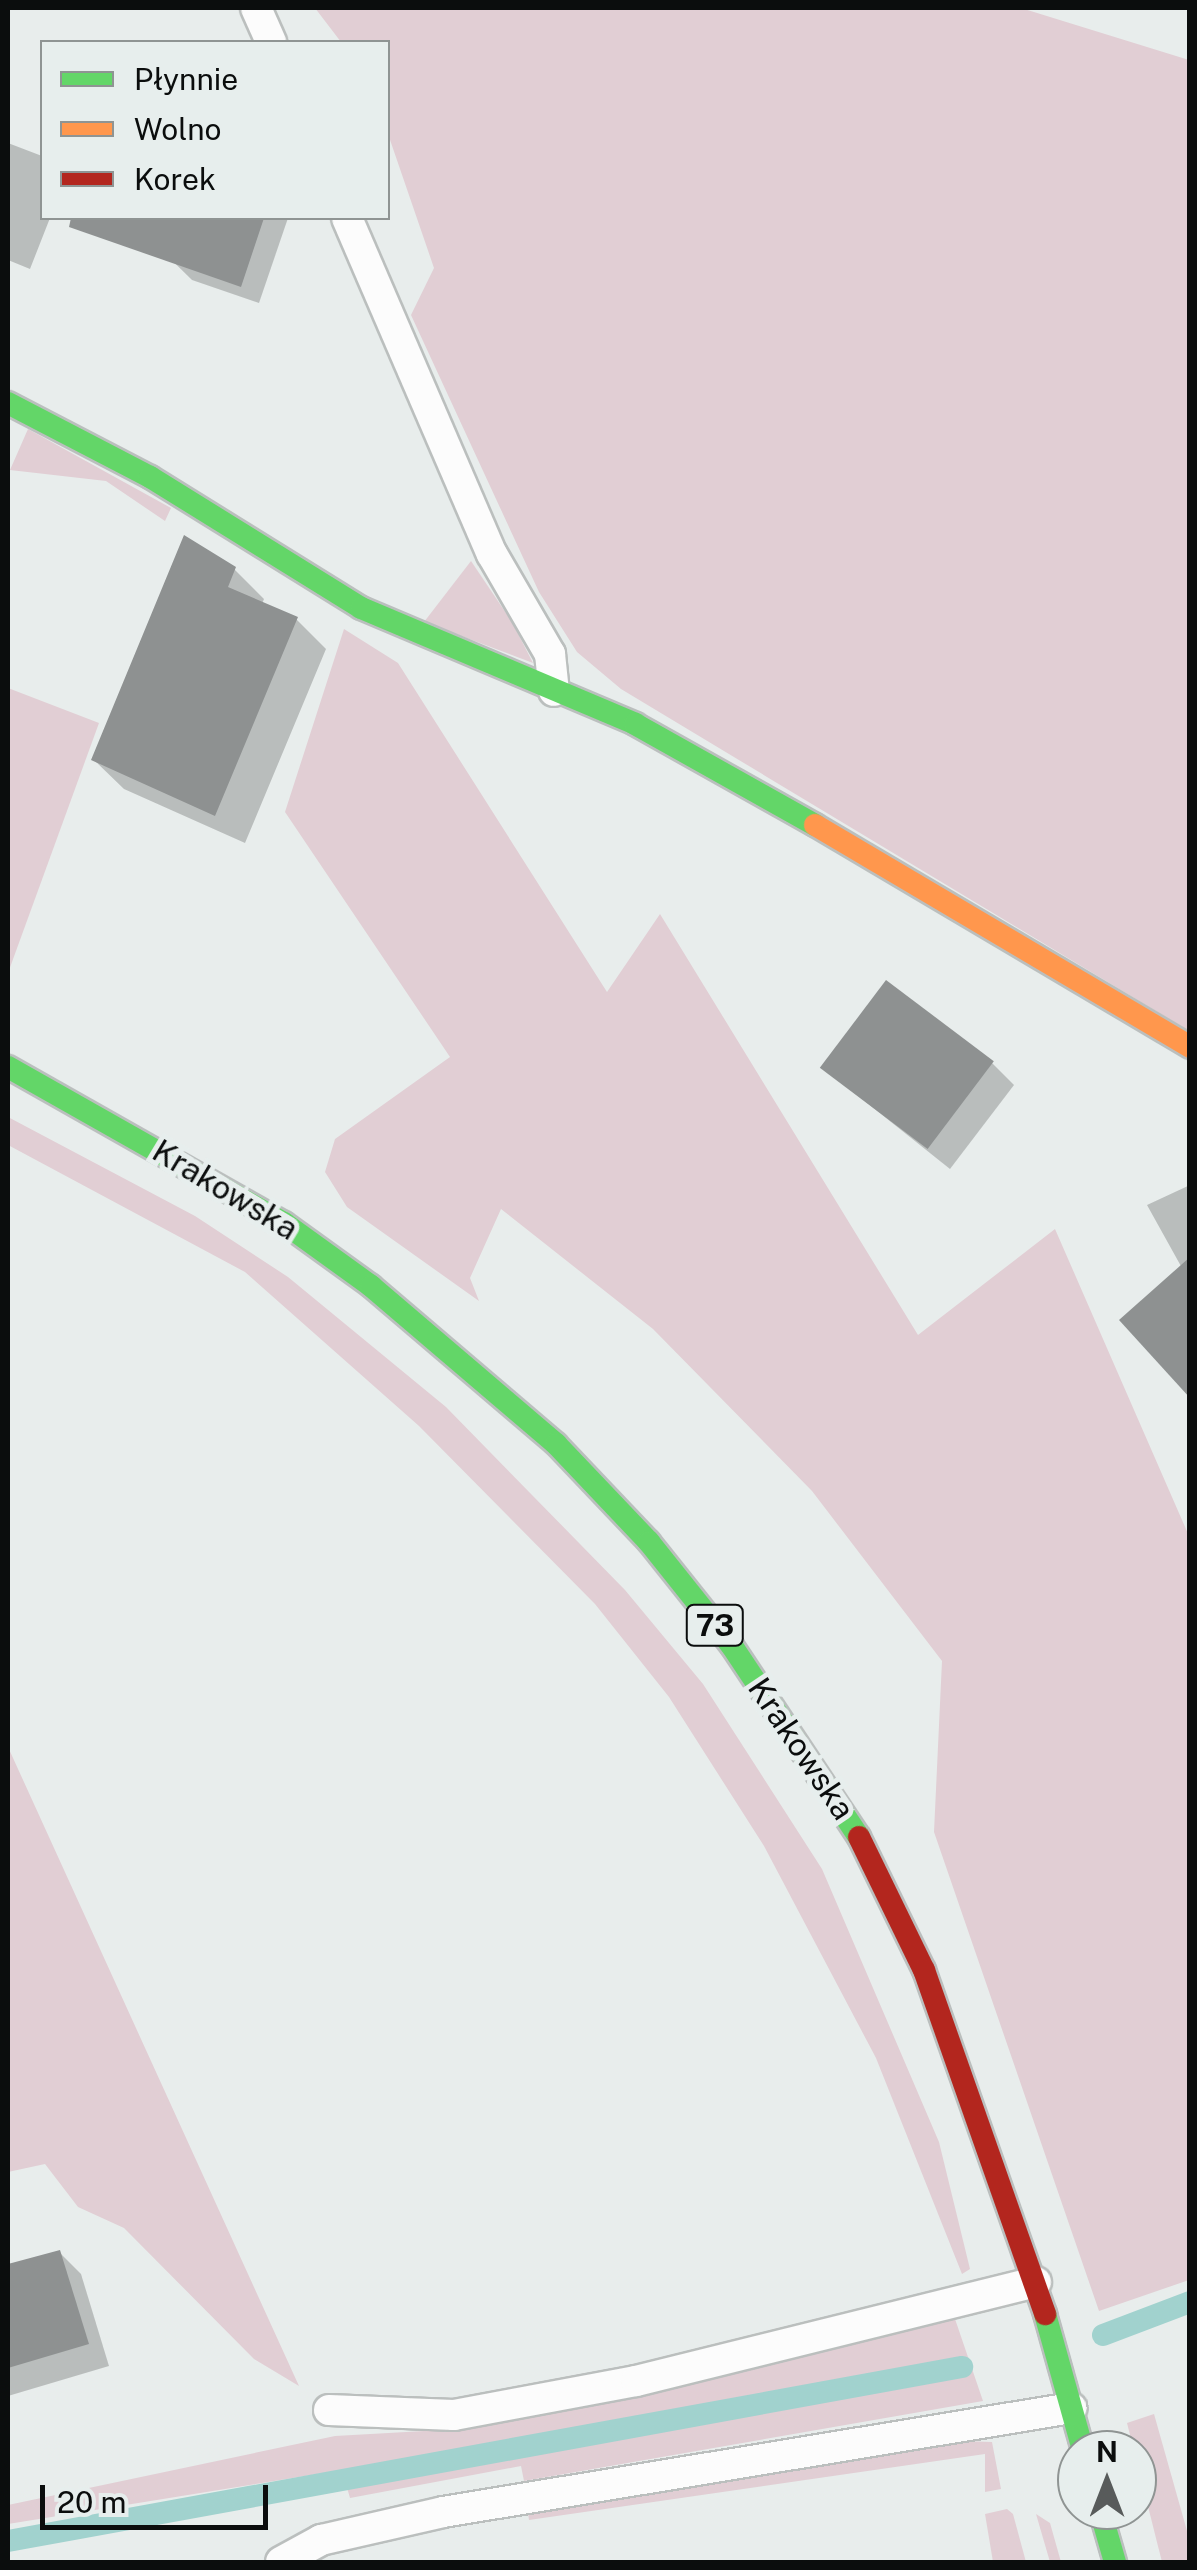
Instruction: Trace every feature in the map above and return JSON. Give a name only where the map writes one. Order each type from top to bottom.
[{"type":"main road","points":[[8,403],[150,478],[361,608],[611,712],[1001,930],[1190,1048]]},
{"type":"main road","name":"Krakowska","points":[[8,1067],[284,1222],[356,1276],[556,1444],[649,1542],[732,1646],[887,1888],[924,1970],[1036,2282],[1077,2430]]},
{"type":"main road","points":[[1106,2530],[1115,2562]]},
{"type":"lane","points":[[256,8],[270,40]]},
{"type":"lane","points":[[347,220],[492,554],[550,654],[554,691]]},
{"type":"lane","points":[[329,2410],[454,2415],[636,2381],[1036,2282]]},
{"type":"lane","points":[[281,2562],[321,2540],[443,2512],[1071,2408]]},
{"type":"shaded area","points":[[315,8],[1021,8],[1189,60],[1189,1031],[621,689],[577,652],[539,592],[411,315],[434,268],[390,140],[390,40],[339,40]]},
{"type":"shaded area","points":[[28,429],[171,508],[165,521],[106,481],[10,470]]},
{"type":"shaded area","points":[[471,561],[512,622],[533,663],[424,622]]},
{"type":"shaded area","points":[[344,629],[398,663],[607,992],[660,914],[918,1335],[1055,1229],[1189,1536],[1189,2280],[1099,2311],[934,1832],[942,1661],[812,1491],[653,1329],[501,1209],[470,1278],[479,1301],[347,1207],[325,1172],[335,1139],[450,1057],[285,812]]},
{"type":"shaded area","points":[[8,688],[99,723],[8,973]]},
{"type":"shaded area","points":[[8,1117],[195,1216],[288,1277],[446,1407],[625,1590],[703,1684],[822,1869],[939,2142],[970,2269],[962,2274],[876,2058],[764,1846],[669,1697],[595,1604],[419,1426],[245,1272],[8,1145]]},
{"type":"shaded area","points":[[8,1747],[299,2386],[254,2359],[124,2228],[78,2207],[45,2164],[8,2172]]},
{"type":"shaded area","points":[[954,2316],[983,2401],[524,2481],[521,2466],[350,2498],[342,2470],[8,2524],[8,2505],[335,2436],[424,2431],[553,2410]]},
{"type":"shaded area","points":[[1154,2414],[1189,2538],[1189,2562],[1162,2562],[1154,2530],[1157,2530],[1157,2430],[1129,2430],[1127,2423]]},
{"type":"shaded area","points":[[960,2441],[992,2442],[1001,2489],[985,2492],[985,2454],[529,2520],[527,2506]]},
{"type":"shaded area","points":[[1007,2509],[1013,2514],[1026,2562],[993,2562],[985,2514]]},
{"type":"shaded area","points":[[1036,2514],[1050,2523],[1061,2562],[1050,2562]]},
{"type":"building","points":[[71,220],[263,220],[241,287],[69,227]]},
{"type":"building","points":[[184,535],[236,567],[228,587],[298,617],[215,816],[91,760]]},
{"type":"building","points":[[886,980],[994,1061],[928,1149],[820,1068]]},
{"type":"building","points":[[1190,1257],[1190,1398],[1119,1320]]},
{"type":"building","points":[[60,2250],[89,2344],[8,2368],[8,2264]]},
{"type":"waterway","points":[[1103,2335],[1190,2302]]},
{"type":"waterway","points":[[8,2541],[962,2367]]},
{"type":"traffic: fast","points":[[8,403],[150,477],[361,608],[635,724],[815,825]]},
{"type":"traffic: fast","points":[[8,1067],[284,1223],[371,1286],[556,1444],[649,1542],[732,1646],[859,1837]]},
{"type":"traffic: fast","points":[[1045,2314],[1077,2430]]},
{"type":"traffic: fast","points":[[1106,2530],[1115,2562]]},
{"type":"traffic: slow","points":[[815,825],[1190,1047]]},
{"type":"traffic: jam","points":[[859,1837],[924,1970],[1045,2314]]}]
